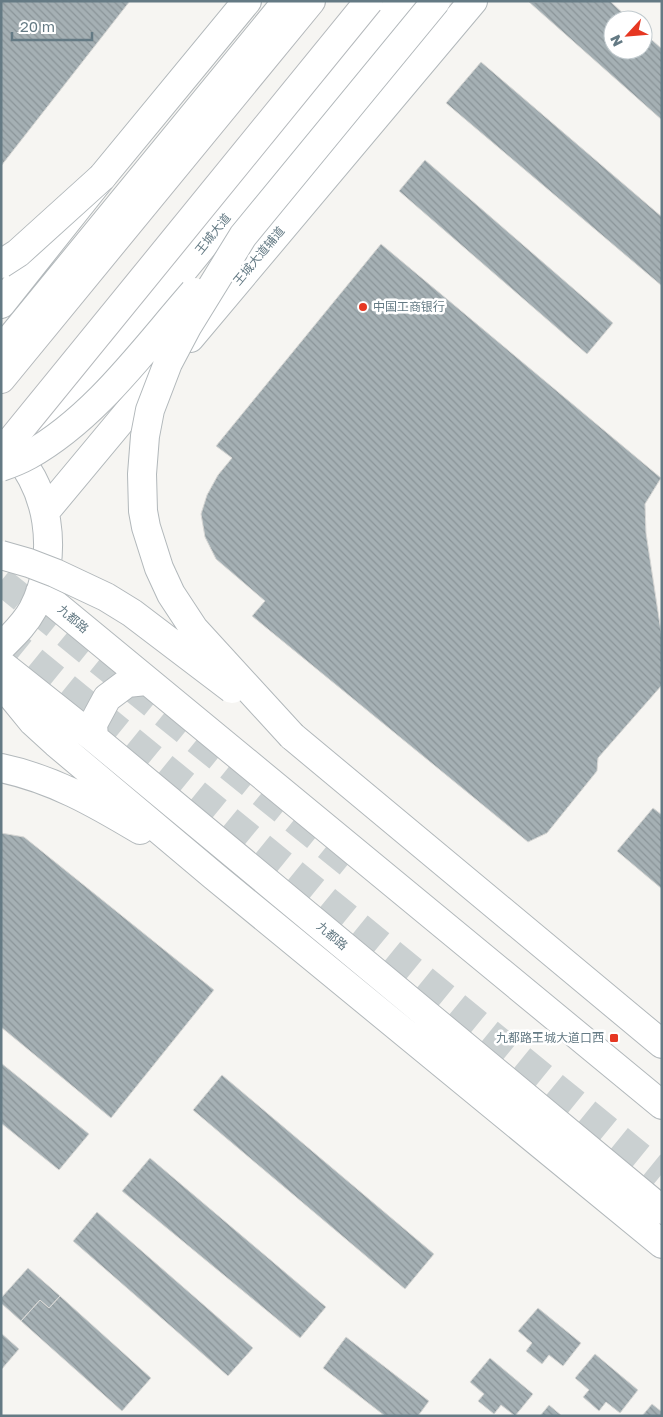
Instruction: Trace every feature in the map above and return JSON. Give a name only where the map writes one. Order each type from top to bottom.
[{"type":"main road","points":[[1,294],[239,1]]},
{"type":"main road","points":[[1,304],[102,177],[247,1]]},
{"type":"main road","points":[[1,350],[287,1]]},
{"type":"main road","points":[[1,379],[311,1]]},
{"type":"main road","name":"王城大道","points":[[9,462],[370,1]]},
{"type":"main road","name":"王城大道","points":[[9,462],[402,1]]},
{"type":"main road","points":[[9,462],[28,456],[44,446],[83,415],[115,383],[243,236],[436,1]]},
{"type":"main road","name":"王城大道辅道","points":[[45,512],[472,1]]},
{"type":"main road","points":[[1,264],[18,253],[102,177]]},
{"type":"main road","points":[[243,236],[168,363],[153,402],[143,452],[143,511],[159,568],[172,594],[194,629],[292,736]]},
{"type":"main road","points":[[1,441],[8,447],[9,462],[36,488],[45,512],[48,536],[48,562],[40,592],[33,608],[19,629],[1,647]]},
{"type":"main road","points":[[1,555],[55,573],[106,597],[132,613],[292,736],[662,1044]]},
{"type":"main road","name":"九都路","points":[[40,592],[662,1105]]},
{"type":"main road","name":"九都路","points":[[1,664],[94,738],[662,1210]]},
{"type":"main road","points":[[94,738],[93,724],[107,698],[128,683],[146,681]]},
{"type":"main road","points":[[1,683],[39,728],[214,876],[662,1244]]},
{"type":"main road","points":[[1,768],[28,774],[67,789],[120,818],[214,876]]},
{"type":"building","points":[[1,1],[130,1],[1,166]]},
{"type":"building","points":[[610,1],[619,10],[603,10],[603,60],[653,60],[653,41],[662,49],[662,120],[529,2]]},
{"type":"building","points":[[481,62],[662,217],[662,286],[446,103]]},
{"type":"building","points":[[425,160],[613,323],[587,354],[399,191]]},
{"type":"building","points":[[381,244],[661,478],[645,504],[646,533],[662,638],[662,685],[598,758],[597,771],[547,833],[528,842],[252,616],[265,601],[216,559],[205,537],[201,514],[207,495],[218,475],[232,458],[216,446]]},
{"type":"building","points":[[653,808],[662,815],[662,889],[617,851]]},
{"type":"building","points":[[1,833],[24,837],[214,990],[111,1118],[1,1027]]},
{"type":"building","points":[[1,1063],[89,1134],[59,1170],[1,1123]]},
{"type":"building","points":[[222,1075],[434,1254],[405,1289],[193,1110]]},
{"type":"building","points":[[150,1158],[326,1307],[300,1338],[122,1191]]},
{"type":"building","points":[[97,1212],[253,1348],[228,1376],[73,1241]]},
{"type":"building","points":[[28,1268],[60,1296],[49,1308],[40,1300],[21,1321],[1,1303],[1,1298]]},
{"type":"building","points":[[60,1296],[151,1378],[122,1411],[21,1321],[40,1300],[49,1308]]},
{"type":"building","points":[[538,1308],[581,1343],[563,1366],[549,1355],[542,1364],[526,1351],[532,1343],[518,1331]]},
{"type":"building","points":[[1,1333],[19,1349],[1,1370]]},
{"type":"building","points":[[346,1337],[429,1401],[418,1416],[385,1416],[323,1368]]},
{"type":"building","points":[[595,1354],[638,1390],[620,1413],[606,1402],[599,1411],[583,1397],[589,1390],[575,1378]]},
{"type":"building","points":[[490,1358],[533,1394],[515,1416],[501,1405],[494,1414],[478,1401],[484,1394],[470,1382]]},
{"type":"building","points":[[652,1404],[662,1412],[662,1416],[642,1416]]},
{"type":"building","points":[[549,1405],[562,1416],[540,1416]]},
{"type":"tunnel","points":[[1,581],[355,869]]},
{"type":"tunnel","points":[[1,634],[662,1174]]},
{"type":"place","name":"中国工商银行","points":[[363,307]]},
{"type":"place","name":"九都路王城大道口西","points":[[614,1038]]}]
